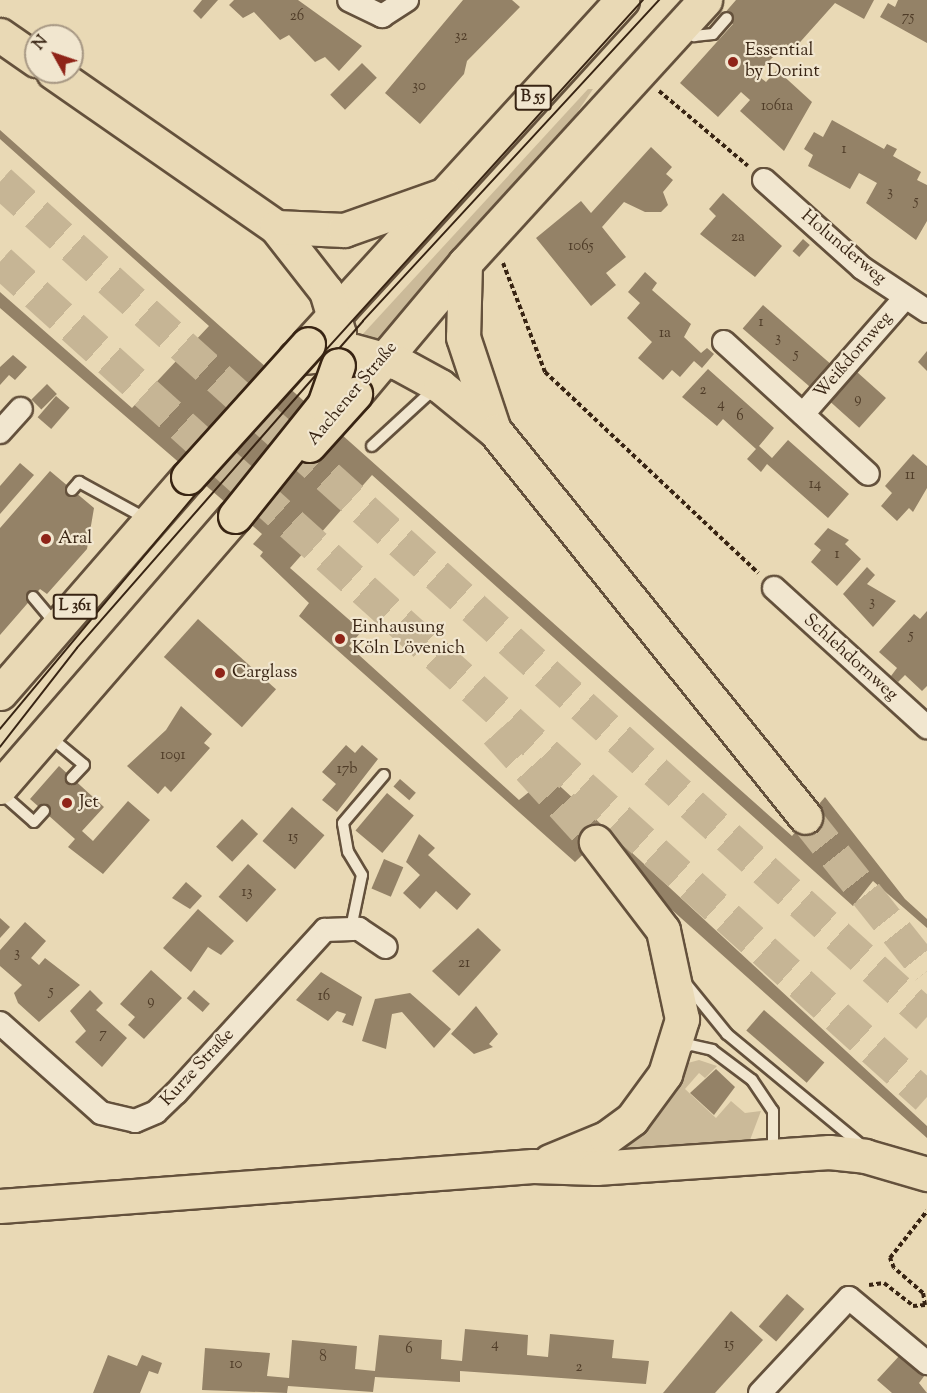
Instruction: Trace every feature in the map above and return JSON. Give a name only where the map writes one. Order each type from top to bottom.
[{"type":"main road","name":"B 55","points":[[228,433],[320,354],[335,313],[622,0]]},
{"type":"main road","name":"Aachener Straße","points":[[0,787],[235,516],[270,489],[355,394],[383,358],[488,237],[680,28],[716,9]]},
{"type":"main road","points":[[0,35],[24,52]]},
{"type":"main road","points":[[70,84],[276,227],[326,291],[335,313]]},
{"type":"main road","points":[[276,227],[345,230],[443,195]]},
{"type":"main road","points":[[465,263],[463,337],[495,431]]},
{"type":"main road","points":[[235,516],[324,405],[320,354],[383,358],[440,386],[495,431],[806,817]]},
{"type":"main road","name":"L 361","points":[[0,693],[228,433]]},
{"type":"main road","points":[[533,1166],[606,1138],[632,1119],[652,1097],[674,1054],[682,1018],[672,960],[663,930],[596,842]]},
{"type":"main road","points":[[0,1206],[533,1166],[596,1168],[829,1152],[881,1160],[927,1174]]},
{"type":"street","points":[[349,0],[382,16],[407,0]]},
{"type":"street","name":"Holunderweg","points":[[764,180],[905,298],[927,310]]},
{"type":"street","name":"Weißdornweg","points":[[803,414],[905,298]]},
{"type":"street","name":"Weißdornweg","points":[[724,342],[868,474]]},
{"type":"street","points":[[0,432],[21,408]]},
{"type":"street","name":"Schlehdornweg","points":[[774,588],[927,727]]},
{"type":"street","name":"Kurze Straße","points":[[0,1023],[101,1113],[135,1121],[156,1112],[176,1093],[315,940],[339,926],[351,928]]},
{"type":"street","points":[[351,928],[386,946]]},
{"type":"street","points":[[760,1393],[849,1299],[927,1363]]},
{"type":"lane","points":[[372,446],[416,401],[440,386]]},
{"type":"lane","points":[[72,490],[79,482],[149,522]]},
{"type":"lane","points":[[33,597],[58,626]]},
{"type":"lane","points":[[46,733],[84,765],[72,778]]},
{"type":"lane","points":[[351,928],[362,875],[348,852],[343,823],[384,775]]},
{"type":"lane","points":[[0,792],[34,822],[44,811]]},
{"type":"lane","points":[[672,960],[694,998],[727,1034],[881,1160]]},
{"type":"lane","points":[[674,1054],[691,1045],[712,1050],[752,1080],[773,1111],[773,1157]]},
{"type":"path","points":[[638,74],[764,180]]},
{"type":"path","points":[[488,237],[545,372],[774,588]]},
{"type":"path","points":[[849,1299],[878,1282],[917,1308],[925,1305],[923,1293],[894,1268],[891,1258],[927,1211]]},
{"type":"shaded area","points":[[588,89],[593,89],[566,129],[379,341],[362,335]]},
{"type":"shaded area","points":[[699,1060],[717,1066],[705,1078],[699,1073],[685,1089],[716,1118],[731,1101],[745,1113],[761,1111],[750,1140],[602,1155],[684,1064]]},
{"type":"building","points":[[202,0],[218,0],[201,19],[193,11]]},
{"type":"building","points":[[234,0],[298,0],[362,46],[339,71],[325,57],[315,62],[289,35],[280,40],[254,12],[243,18],[229,5]]},
{"type":"building","points":[[463,0],[512,0],[520,7],[467,61],[464,74],[420,124],[385,93]]},
{"type":"building","name":"Essential by Dorint","points":[[736,0],[874,0],[864,19],[835,3],[793,50],[786,44],[756,74],[766,82],[777,70],[812,102],[784,151],[740,111],[750,100],[741,92],[718,117],[680,83],[733,24],[723,15]]},
{"type":"building","points":[[898,0],[927,0],[927,43],[880,17],[888,3],[895,7]]},
{"type":"building","points":[[362,63],[377,78],[345,110],[330,95]]},
{"type":"building","points":[[832,120],[884,149],[887,144],[897,149],[893,156],[921,172],[917,180],[927,185],[927,221],[916,240],[866,203],[877,183],[859,173],[850,189],[808,166],[813,155],[804,149],[814,132],[823,137]]},
{"type":"building","name":"Einhausung Köln Lövenich","points":[[0,130],[792,836],[825,797],[905,899],[927,919],[927,928],[873,881],[853,906],[372,475],[290,568],[362,631],[349,646],[519,800],[549,776],[927,1126],[927,1138],[596,842],[575,862],[299,616],[309,603],[260,556],[263,552],[253,544],[262,534],[0,308],[0,292],[132,408],[209,326],[0,139]]},
{"type":"building","points":[[651,147],[672,167],[666,174],[673,180],[663,192],[668,205],[661,212],[645,212],[624,202],[602,227],[626,257],[606,273],[616,285],[591,306],[536,238],[581,201],[591,213]]},
{"type":"building","points":[[723,193],[782,246],[755,277],[700,234],[716,216],[709,209]]},
{"type":"building","points":[[803,239],[810,245],[799,257],[793,251]]},
{"type":"building","points":[[645,272],[657,283],[652,290],[691,324],[684,337],[701,353],[707,348],[714,354],[702,368],[694,361],[680,377],[672,370],[663,380],[638,358],[652,342],[627,318],[640,303],[628,292]]},
{"type":"building","points":[[763,305],[830,363],[810,387],[743,328]]},
{"type":"building","points":[[927,351],[927,371],[918,362]]},
{"type":"building","points":[[13,355],[27,367],[15,380],[9,375],[0,385],[0,367]]},
{"type":"building","points":[[708,369],[774,428],[759,446],[772,458],[788,440],[849,494],[828,518],[767,464],[761,472],[747,459],[756,449],[723,419],[717,426],[682,397]]},
{"type":"building","points":[[857,372],[886,398],[859,428],[830,402]]},
{"type":"building","points":[[47,384],[57,394],[41,409],[31,400]]},
{"type":"building","points":[[56,396],[70,408],[51,429],[38,417]]},
{"type":"building","points":[[913,454],[927,466],[927,488],[913,512],[909,508],[897,521],[881,506],[892,493],[885,486]]},
{"type":"building","points":[[20,463],[34,475],[0,514],[0,486]]},
{"type":"building","points":[[50,471],[94,508],[87,549],[47,594],[40,589],[0,635],[0,528]]},
{"type":"building","points":[[828,528],[849,540],[845,544],[861,559],[837,586],[811,562],[821,550],[814,544]]},
{"type":"building","points":[[867,567],[875,575],[867,584],[896,601],[873,627],[843,594]]},
{"type":"building","points":[[927,611],[927,686],[922,691],[905,675],[898,682],[891,676],[897,668],[879,652],[914,614],[920,619]]},
{"type":"building","name":"Carglass","points":[[198,619],[276,689],[242,727],[164,657]]},
{"type":"building","points":[[181,706],[212,734],[204,743],[210,748],[171,792],[165,786],[158,794],[127,766],[166,730]]},
{"type":"building","points":[[346,745],[355,753],[362,745],[378,759],[337,812],[322,800],[336,784],[322,772]]},
{"type":"building","points":[[59,766],[104,807],[82,831],[93,841],[128,801],[150,820],[103,874],[68,847],[75,839],[30,799]]},
{"type":"building","points":[[400,779],[416,793],[409,800],[393,787]]},
{"type":"building","points":[[387,793],[414,815],[382,853],[356,831]]},
{"type":"building","points":[[292,807],[324,835],[295,869],[262,841]]},
{"type":"building","points":[[242,819],[258,834],[232,862],[216,847]]},
{"type":"building","points":[[419,834],[435,848],[428,855],[471,894],[457,910],[436,891],[420,909],[403,893],[420,875],[406,862]]},
{"type":"building","points":[[384,859],[403,867],[391,897],[371,888]]},
{"type":"building","points":[[248,864],[276,889],[247,922],[219,897]]},
{"type":"building","points":[[186,882],[202,896],[190,909],[172,898]]},
{"type":"building","points":[[198,909],[234,941],[221,955],[208,947],[191,972],[163,948]]},
{"type":"building","points":[[0,918],[10,927],[0,938]]},
{"type":"building","points":[[25,922],[46,941],[31,958],[39,965],[45,958],[80,985],[39,1022],[18,1003],[14,993],[22,985],[0,966],[0,950]]},
{"type":"building","points":[[478,928],[501,950],[459,996],[432,971]]},
{"type":"building","points":[[151,970],[182,998],[144,1039],[128,1025],[135,1017],[120,1004]]},
{"type":"building","points":[[321,972],[362,997],[353,1026],[342,1022],[346,1014],[337,1011],[328,1021],[296,1000]]},
{"type":"building","points":[[90,990],[103,1003],[96,1010],[127,1038],[102,1067],[75,1042],[86,1031],[70,1011]]},
{"type":"building","points":[[194,990],[210,1004],[203,1012],[187,998]]},
{"type":"building","points":[[410,993],[451,1029],[434,1048],[402,1012],[392,1014],[386,1049],[362,1041],[375,999]]},
{"type":"building","points":[[476,1006],[498,1034],[489,1044],[493,1047],[474,1054],[451,1034]]},
{"type":"building","points":[[764,1010],[824,1062],[807,1083],[746,1030]]},
{"type":"building","points":[[716,1069],[735,1087],[714,1115],[690,1093]]},
{"type":"building","points":[[787,1294],[804,1309],[776,1342],[759,1326]]},
{"type":"building","points":[[731,1311],[763,1340],[715,1393],[663,1393]]},
{"type":"building","points":[[465,1329],[528,1335],[527,1355],[548,1357],[550,1334],[614,1340],[612,1358],[649,1361],[646,1384],[460,1371],[460,1382],[375,1377],[373,1392],[288,1386],[287,1393],[202,1390],[205,1348],[270,1353],[267,1376],[289,1378],[292,1340],[357,1346],[355,1369],[375,1371],[379,1335],[442,1340],[441,1359],[462,1361]]},
{"type":"building","points":[[901,1354],[925,1375],[919,1383],[927,1393],[892,1393],[877,1380]]},
{"type":"building","points":[[108,1355],[137,1366],[142,1355],[162,1363],[158,1374],[149,1371],[140,1393],[93,1393]]},
{"type":"tunnel","points":[[0,181],[927,1016]]},
{"type":"tunnel","points":[[0,261],[927,1097]]},
{"type":"tunnel","points":[[496,732],[596,842]]},
{"type":"tunnel","points":[[805,817],[927,970]]},
{"type":"tram line","points":[[0,729],[201,488],[643,0]]},
{"type":"tram line","points":[[0,747],[77,648],[363,321],[659,0]]},
{"type":"place","name":"Essential by Dorint","points":[[733,62]]},
{"type":"place","name":"Aral","points":[[46,539]]},
{"type":"place","name":"Einhausung Köln Lövenich","points":[[340,639]]},
{"type":"place","name":"Carglass","points":[[220,673]]},
{"type":"place","name":"Jet","points":[[67,803]]}]
